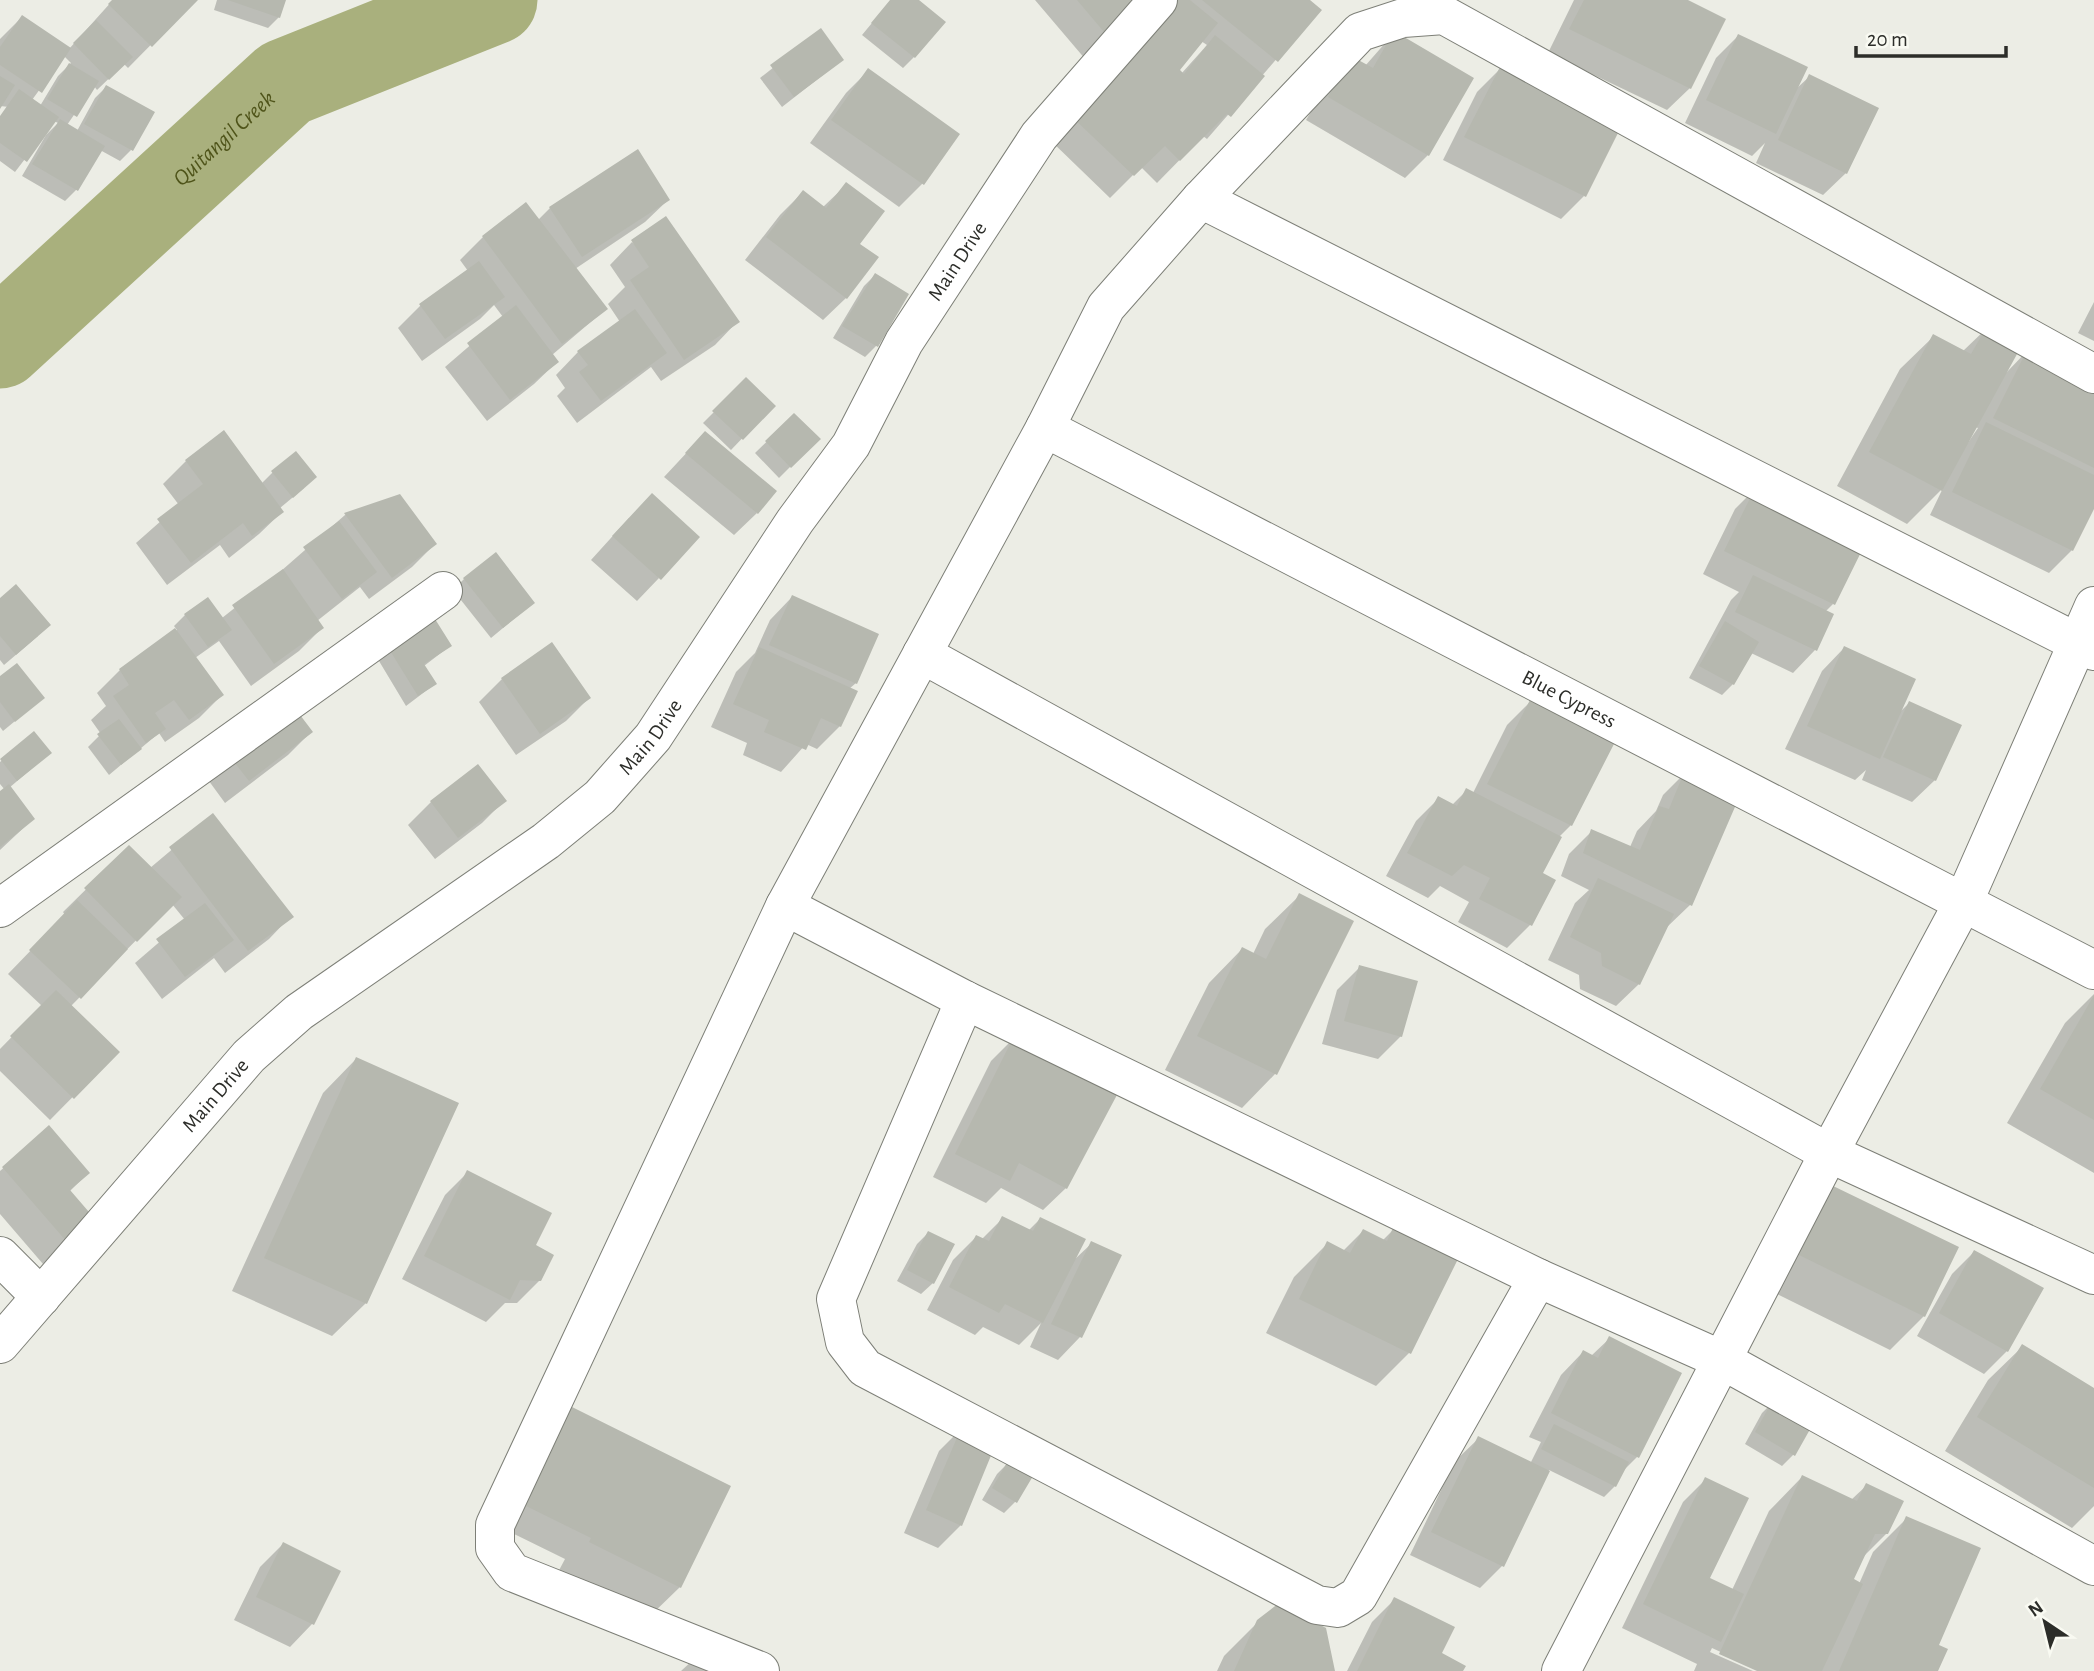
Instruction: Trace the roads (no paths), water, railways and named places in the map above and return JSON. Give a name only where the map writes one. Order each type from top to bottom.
[{"type":"street","name":"Main Drive","points":[[0,1344],[249,1056],[299,1012],[546,841],[600,797],[653,737],[795,521],[851,445],[904,342],[1039,136],[1158,0]]},
{"type":"street","points":[[760,1671],[512,1572],[495,1548],[495,1525],[785,906],[1045,428],[1106,307],[1201,198],[1360,32],[1403,18],[1444,15],[2094,374]]},
{"type":"street","points":[[1201,198],[2087,648]]},
{"type":"street","name":"Blue Cypress","points":[[1045,428],[2094,970]]},
{"type":"street","points":[[0,908],[443,592]]},
{"type":"street","points":[[1561,1671],[1829,1153],[1963,902],[2087,648],[2094,606]]},
{"type":"street","points":[[922,654],[1829,1153],[2094,1275]]},
{"type":"street","points":[[785,906],[965,1000],[1538,1278],[1722,1360],[2094,1566]]},
{"type":"street","points":[[965,1000],[836,1299],[845,1342],[865,1368],[1317,1605],[1338,1608],[1358,1596],[1538,1278]]},
{"type":"street","points":[[0,1256],[41,1297]]},
{"type":"waterway","name":"Quitangil Creek","points":[[0,344],[285,83],[493,0]]}]
